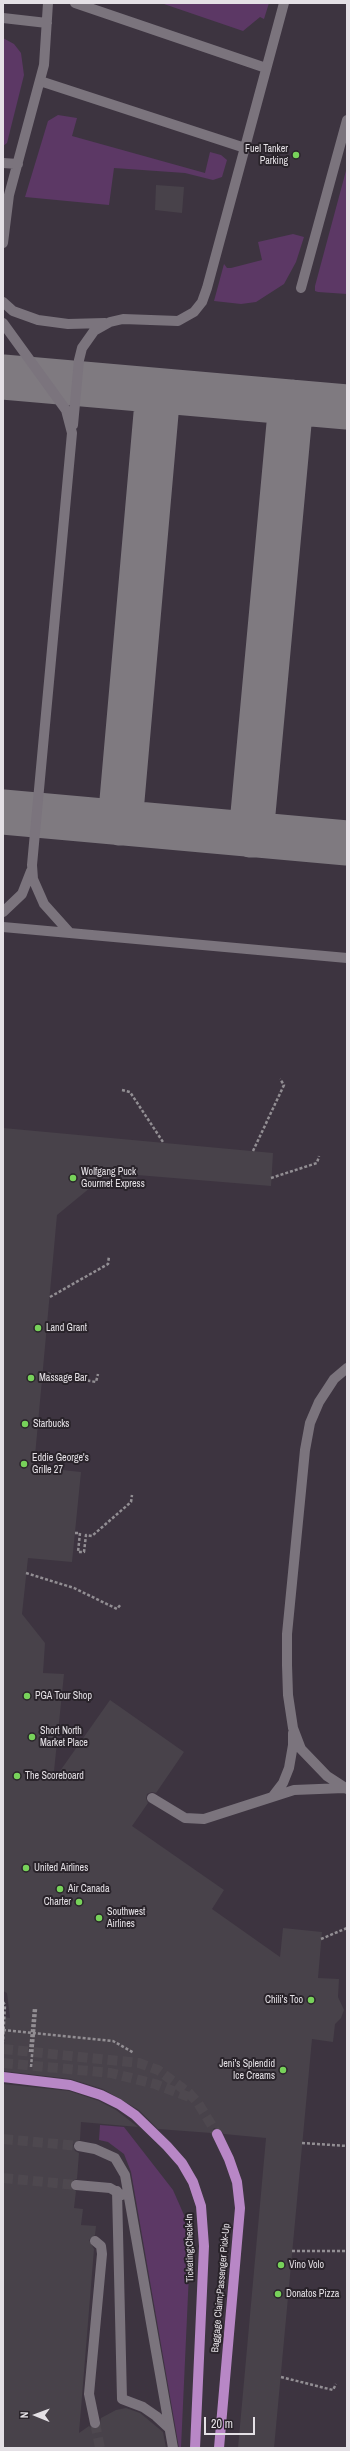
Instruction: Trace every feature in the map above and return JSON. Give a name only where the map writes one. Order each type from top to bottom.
[{"type":"main road","name":"Ticketing;Check-In","points":[[3,2077],[70,2086],[102,2095],[119,2104],[150,2128],[182,2163],[193,2182],[200,2206],[204,2268],[195,2448]]},
{"type":"main road","name":"Baggage Claim;Passenger Pick-Up","points":[[217,2134],[229,2159],[237,2182],[240,2208],[219,2448]]},
{"type":"lane","points":[[3,243],[9,195],[44,65],[48,3]]},
{"type":"lane","points":[[75,3],[266,68]]},
{"type":"lane","points":[[3,302],[13,311],[38,320],[68,324],[108,323],[138,319],[167,322],[178,321],[194,312],[207,288],[284,3]]},
{"type":"lane","points":[[3,18],[47,23]]},
{"type":"lane","points":[[40,81],[245,148]]},
{"type":"lane","points":[[301,288],[347,120]]},
{"type":"lane","points":[[3,163],[18,164]]},
{"type":"lane","points":[[3,323],[66,410],[72,433]]},
{"type":"lane","points":[[3,912],[22,894],[29,880],[32,865],[72,433],[82,348],[94,331],[108,323]]},
{"type":"lane","points":[[32,865],[33,880],[44,904],[70,933]]},
{"type":"lane","points":[[3,927],[347,958]]},
{"type":"lane","points":[[345,1788],[312,1763],[301,1749],[292,1719],[288,1695],[287,1634],[310,1423],[319,1402],[334,1379],[347,1368]]},
{"type":"lane","points":[[272,1797],[283,1783],[291,1759],[292,1719]]},
{"type":"lane","points":[[152,1798],[178,1814],[195,1819],[217,1816],[272,1797],[306,1789],[345,1788]]},
{"type":"lane","points":[[79,2146],[95,2149],[115,2158],[124,2175],[173,2448]]},
{"type":"lane","points":[[76,2185],[118,2190],[127,2202],[134,2224]]},
{"type":"lane","points":[[118,2190],[122,2400],[143,2407],[170,2428]]},
{"type":"lane","points":[[95,2241],[100,2246],[102,2254],[89,2394],[95,2423]]},
{"type":"path","points":[[253,1151],[284,1085],[280,1079]]},
{"type":"path","points":[[122,1090],[130,1092],[163,1142]]},
{"type":"path","points":[[271,1178],[317,1163],[319,1156]]},
{"type":"path","points":[[50,1297],[108,1264],[109,1256]]},
{"type":"path","points":[[42,1373],[96,1382],[98,1374]]},
{"type":"path","points":[[75,1533],[80,1534],[78,1552],[84,1552],[86,1535],[92,1536],[131,1502],[132,1495]]},
{"type":"path","points":[[26,1573],[74,1588],[117,1609],[121,1604]]},
{"type":"path","points":[[321,1939],[347,1928]]},
{"type":"path","points":[[3,2002],[5,2009],[3,2042]]},
{"type":"path","points":[[30,2052],[35,2009],[30,2080]]},
{"type":"path","points":[[3,2030],[113,2041],[134,2053]]},
{"type":"path","points":[[302,2143],[347,2146]]},
{"type":"path","points":[[292,2251],[347,2251]]},
{"type":"path","points":[[281,2377],[333,2390],[336,2384]]},
{"type":"shaded area","points":[[3,3],[347,3],[347,2448],[3,2448]]},
{"type":"shaded area","points":[[161,3],[269,3],[264,19],[260,17],[243,31]]},
{"type":"shaded area","points":[[3,38],[14,44],[21,53],[24,75],[7,143],[3,146]]},
{"type":"shaded area","points":[[58,115],[77,118],[72,136],[205,173],[210,152],[221,155],[227,160],[222,177],[213,180],[185,173],[114,168],[109,205],[25,197],[48,121]]},
{"type":"shaded area","points":[[347,167],[347,294],[318,292],[315,291],[315,286]]},
{"type":"shaded area","points":[[293,234],[304,237],[296,262],[284,284],[256,302],[241,304],[214,301],[224,264],[227,268],[231,268],[262,260],[258,242]]},
{"type":"shaded area","points":[[100,2125],[124,2127],[173,2190],[184,2215],[190,2251],[181,2448],[179,2448],[131,2172],[124,2154],[108,2142],[99,2140]]},
{"type":"building","points":[[156,185],[184,187],[182,213],[155,210]]},
{"type":"building","points":[[3,1128],[273,1153],[271,1186],[137,1175],[136,1181],[102,1178],[57,1215],[34,1467],[81,1472],[72,1562],[28,1558],[22,1614],[45,1643],[43,1673],[64,1674],[53,1781],[110,1700],[184,1752],[156,1793],[152,1792],[147,1794],[146,1798],[148,1803],[132,1826],[224,1890],[212,1909],[280,1957],[283,1928],[322,1932],[318,1978],[339,1979],[338,1997],[344,2010],[341,2018],[335,2024],[333,2042],[312,2039],[274,2448],[238,2448],[266,2138],[224,2134],[218,2128],[214,2128],[211,2133],[158,2129],[139,2110],[103,2089],[71,2079],[3,2071],[3,2017],[10,2018],[7,1993],[3,1991]]},
{"type":"building","points":[[3,2084],[69,2091],[99,2101],[116,2110],[138,2127],[81,2122],[80,2140],[73,2144],[75,2151],[79,2153],[77,2179],[71,2181],[70,2185],[76,2191],[74,2208],[83,2209],[81,2225],[96,2226],[95,2235],[89,2240],[94,2249],[79,2433],[89,2426],[93,2429],[99,2428],[101,2418],[116,2410],[126,2408],[140,2413],[163,2432],[166,2448],[3,2448]]},
{"type":"taxiway","points":[[3,377],[347,407]]},
{"type":"taxiway","points":[[120,823],[158,391]]},
{"type":"taxiway","points":[[251,835],[291,402]]},
{"type":"taxiway","points":[[3,812],[347,843]]},
{"type":"tunnel","points":[[3,2049],[139,2063],[158,2070],[189,2093],[198,2103],[217,2134]]},
{"type":"tunnel","points":[[3,2063],[111,2073],[155,2084],[189,2097]]},
{"type":"tunnel","points":[[3,2139],[79,2146]]},
{"type":"tunnel","points":[[3,2178],[76,2185]]},
{"type":"tunnel","points":[[95,2423],[100,2448]]},
{"type":"place","name":"Fuel Tanker Parking","points":[[296,155]]},
{"type":"place","name":"Wolfgang Puck Gourmet Express","points":[[73,1178]]},
{"type":"place","name":"Land Grant","points":[[38,1328]]},
{"type":"place","name":"Massage Bar","points":[[31,1378]]},
{"type":"place","name":"Starbucks","points":[[25,1424]]},
{"type":"place","name":"Eddie George's Grille 27","points":[[24,1464]]},
{"type":"place","name":"PGA Tour Shop","points":[[27,1696]]},
{"type":"place","name":"Short North Market Place","points":[[32,1737]]},
{"type":"place","name":"The Scoreboard","points":[[17,1776]]},
{"type":"place","name":"United Airlines","points":[[26,1868]]},
{"type":"place","name":"Air Canada","points":[[60,1889]]},
{"type":"place","name":"Charter","points":[[79,1902]]},
{"type":"place","name":"Southwest Airlines","points":[[99,1918]]},
{"type":"place","name":"Chili's Too","points":[[311,2000]]},
{"type":"place","name":"Jeni's Splendid Ice Creams","points":[[283,2070]]},
{"type":"place","name":"Vino Volo","points":[[281,2265]]},
{"type":"place","name":"Donatos Pizza","points":[[278,2294]]}]
